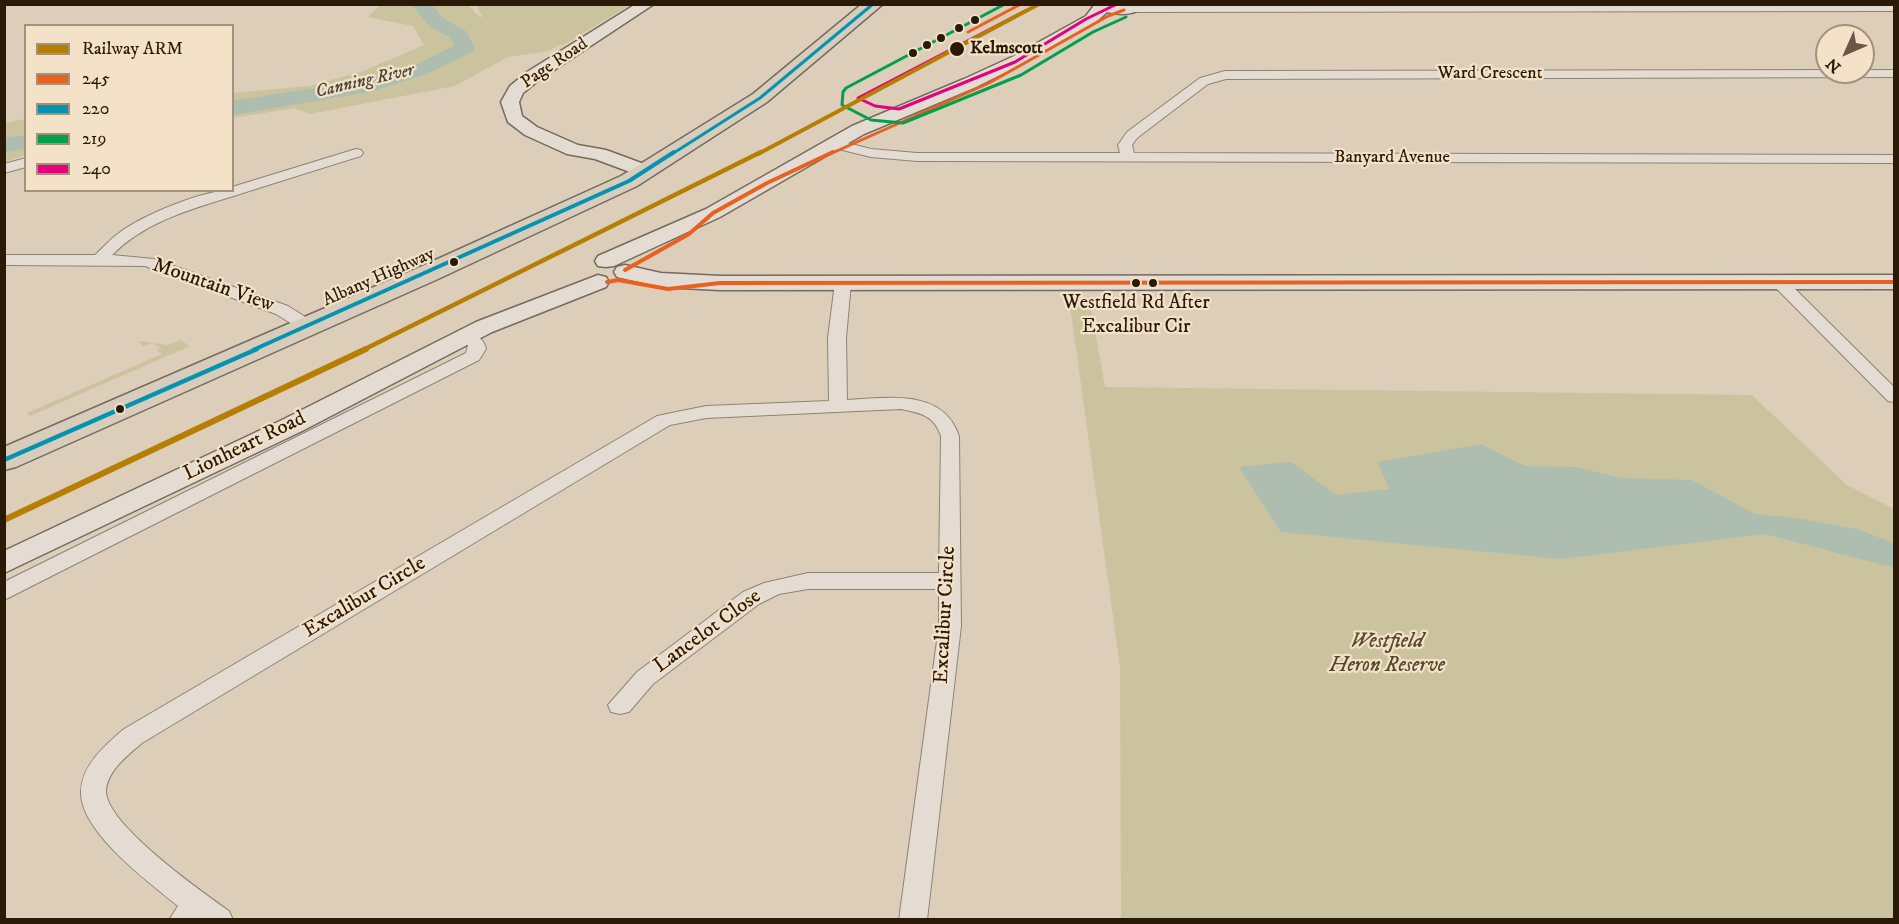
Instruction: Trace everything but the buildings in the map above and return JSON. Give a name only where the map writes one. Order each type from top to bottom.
[{"type":"highway","name":"Albany Highway","points":[[812,48],[856,4]]},
{"type":"highway","name":"Albany Highway","points":[[4,460],[301,321],[430,256],[627,172],[874,4]]},
{"type":"highway","name":"Albany Highway","points":[[4,440],[301,321]]},
{"type":"main road","name":"Page Road","points":[[627,172],[585,161],[574,150],[521,125],[510,111],[510,102],[513,94],[538,72],[647,4]]},
{"type":"main road","points":[[607,274],[689,234],[713,213],[844,143],[890,115],[970,83],[1018,60],[1091,19],[1103,5],[1132,8]]},
{"type":"main road","points":[[844,143],[1001,77],[1108,16],[1132,8]]},
{"type":"main road","points":[[890,115],[901,116],[947,100]]},
{"type":"main road","points":[[607,274],[618,280],[668,289],[720,284],[843,283],[1894,282]]},
{"type":"main road","name":"Lionheart Road","points":[[4,563],[293,424],[474,332],[510,319],[607,274]]},
{"type":"street","points":[[1150,4],[1176,8]]},
{"type":"street","points":[[1132,8],[1894,8]]},
{"type":"street","name":"Ward Crescent","points":[[1128,158],[1125,145],[1132,135],[1204,81],[1225,75],[1894,74]]},
{"type":"street","name":"Banyard Avenue","points":[[844,143],[891,155],[916,157],[1894,159]]},
{"type":"street","points":[[234,192],[356,153]]},
{"type":"street","points":[[4,169],[24,163]]},
{"type":"street","points":[[99,260],[122,237],[144,223],[233,192]]},
{"type":"street","name":"Mountain View","points":[[4,260],[148,262],[282,309],[301,321]]},
{"type":"street","points":[[1779,282],[1894,397]]},
{"type":"street","points":[[838,405],[837,338],[843,283]]},
{"type":"street","points":[[4,592],[456,366],[473,356],[477,349],[474,332]]},
{"type":"street","name":"Excalibur Circle","points":[[200,915],[133,850],[97,808],[94,796],[98,775],[123,744],[664,420],[698,412],[913,404],[932,410],[946,424],[950,436],[951,581],[945,672],[913,920]]},
{"type":"street","name":"Lancelot Close","points":[[620,705],[645,678],[751,598],[768,589],[786,583],[808,581],[951,581]]},
{"type":"green space","points":[[381,5],[469,5],[476,14],[483,18],[478,9],[479,5],[630,5],[563,45],[558,45],[549,51],[508,57],[455,86],[310,114],[294,108],[234,118],[234,93],[309,86],[361,72],[424,45],[413,26],[367,17]]},
{"type":"green space","points":[[24,119],[24,155],[5,162],[5,123]]},
{"type":"green space","name":"Westfield Heron Reserve","points":[[1089,297],[1105,387],[1752,395],[1847,485],[1894,509],[1894,919],[1121,919],[1120,667],[1069,298]]},
{"type":"green space","points":[[180,340],[190,346],[30,416],[27,413],[162,354],[157,350],[160,348],[152,343],[143,346],[138,342],[142,341],[168,345]]},
{"type":"shaded area","points":[[1481,444],[1525,466],[1577,467],[1621,478],[1692,480],[1755,514],[1796,518],[1857,529],[1894,543],[1894,568],[1765,534],[1560,559],[1281,532],[1239,467],[1291,462],[1336,495],[1389,489],[1378,462]]},
{"type":"waterway","name":"Canning River","points":[[234,108],[361,87],[420,70],[465,48],[459,35],[437,23],[420,4]]},
{"type":"waterway","name":"Canning River","points":[[4,145],[24,142]]},
{"type":"rail line","name":"ARM","points":[[4,520],[526,271],[784,141],[1039,4]]},
{"type":"transit line","name":"220","points":[[4,460],[429,273],[629,181],[760,98],[873,4]]},
{"type":"transit line","name":"219","points":[[1005,4],[846,88],[843,92],[842,105],[871,120],[903,123],[1021,75],[1093,32],[1126,17]]},
{"type":"transit line","name":"245","points":[[968,32],[1021,4]]},
{"type":"transit line","name":"240","points":[[1025,11],[858,98],[875,106],[899,109],[1015,62],[1086,19],[1117,4]]},
{"type":"transit line","name":"245","points":[[625,270],[689,234],[713,213],[767,183],[920,112],[989,83],[1108,16],[1124,10]]},
{"type":"transit line","name":"245","points":[[607,282],[618,280],[668,289],[720,283],[1894,282]]},
{"type":"place","name":"Kelmscott","points":[[957,49]]},
{"type":"place","name":"Westfield Rd After Excalibur Cir","points":[[1136,283]]}]
